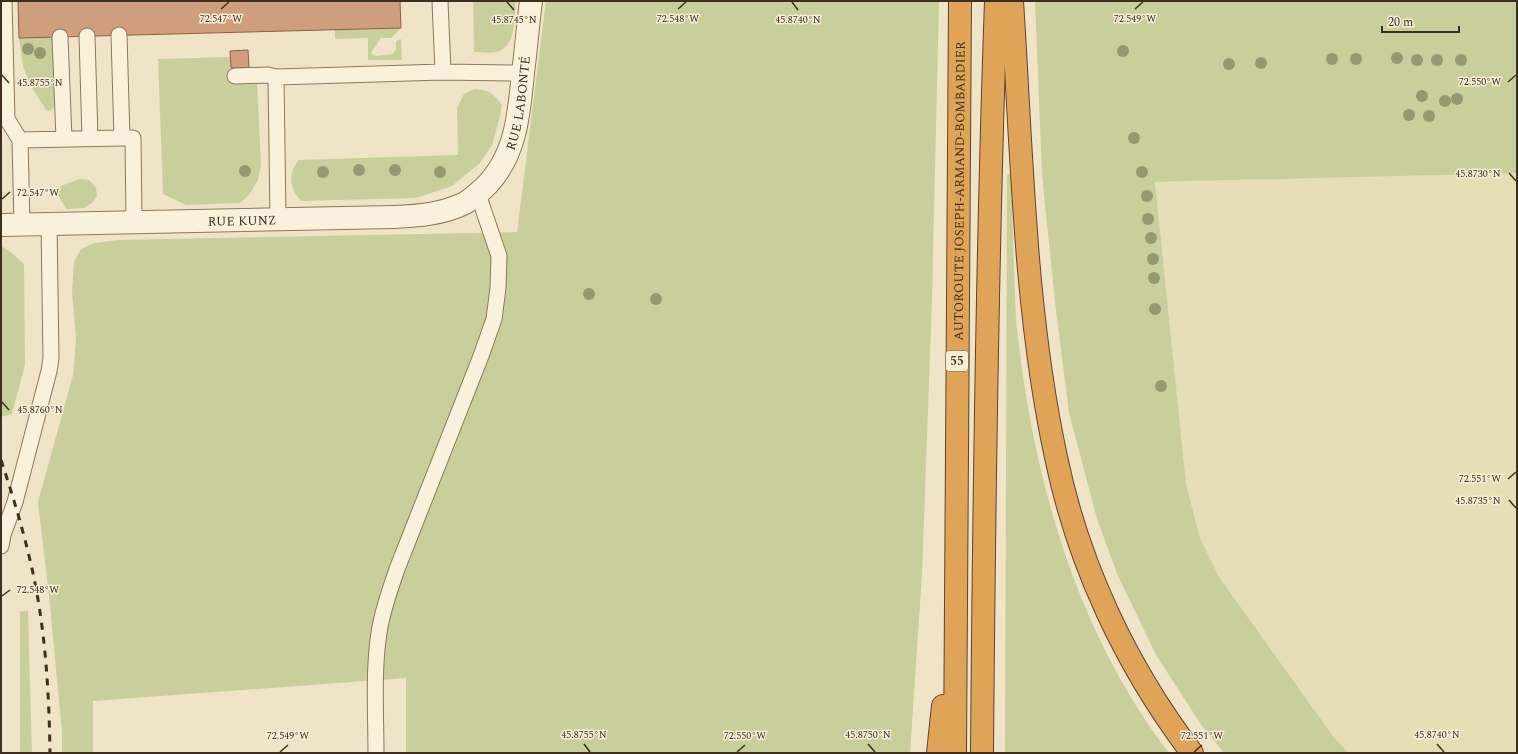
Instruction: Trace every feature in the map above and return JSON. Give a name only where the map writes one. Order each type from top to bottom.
[{"type":"highway","name":"AUTOROUTE JOSEPH-ARMAND-BOMBARDIER","points":[[956,573],[960,1]]},
{"type":"highway","points":[[982,753],[986,317],[996,1]]},
{"type":"highway","points":[[1012,1],[1032,299],[1038,354],[1056,458],[1075,525],[1100,596],[1121,642],[1145,686],[1192,753]]},
{"type":"highway","points":[[938,753],[956,573]]},
{"type":"highway","points":[[955,753],[956,573]]},
{"type":"street","name":"RUE LABONTÉ","points":[[478,194],[491,181],[504,161],[512,142],[518,118],[530,1]]},
{"type":"street","name":"RUE KUNZ","points":[[11,224],[423,216],[465,203],[478,194]]},
{"type":"lane","points":[[4,1],[7,119],[20,140],[11,224]]},
{"type":"lane","points":[[440,1],[443,72]]},
{"type":"lane","points":[[119,35],[122,138]]},
{"type":"lane","points":[[60,36],[64,139]]},
{"type":"lane","points":[[87,36],[90,138]]},
{"type":"lane","points":[[234,76],[268,75],[276,77],[443,72],[512,73],[523,75]]},
{"type":"lane","points":[[276,77],[278,220]]},
{"type":"lane","points":[[20,140],[132,138],[134,222]]},
{"type":"lane","points":[[376,753],[376,672],[378,642],[385,603],[494,319],[498,288],[499,256],[478,194]]},
{"type":"lane","points":[[1,546],[3,535],[15,502],[49,371],[51,358],[49,223]]},
{"type":"shaded area","points":[[1517,173],[1517,753],[1348,753],[1333,736],[1219,577],[1200,538],[1186,485],[1155,182]]},
{"type":"green space","points":[[473,1],[516,1],[512,36],[505,47],[499,51],[490,53],[474,52]]},
{"type":"green space","points":[[546,1],[939,1],[932,300],[922,575],[910,753],[406,753],[406,678],[93,701],[93,753],[62,753],[62,732],[49,596],[38,502],[73,375],[76,338],[72,292],[74,262],[81,249],[94,243],[118,240],[517,232]]},
{"type":"green space","points":[[1035,1],[1517,1],[1517,173],[1155,182],[1186,484],[1200,538],[1219,577],[1333,736],[1348,753],[1224,753],[1202,726],[1156,655],[1118,576],[1097,519],[1069,413],[1055,302],[1042,175]]},
{"type":"green space","points":[[401,28],[391,38],[381,38],[371,53],[376,56],[393,54],[396,49],[396,41],[401,39],[402,60],[368,60],[368,38],[335,39],[335,30]]},
{"type":"green space","points":[[53,37],[54,107],[50,111],[46,110],[29,83],[23,66],[19,38]]},
{"type":"green space","points":[[230,57],[231,82],[257,82],[261,165],[258,180],[249,195],[240,203],[186,205],[163,194],[158,59]]},
{"type":"green space","points":[[474,89],[487,91],[496,98],[502,105],[500,117],[492,145],[480,163],[452,186],[416,198],[301,201],[294,191],[291,176],[295,165],[299,160],[458,155],[457,108],[464,94]]},
{"type":"green space","points":[[1011,173],[1016,318],[1023,376],[1033,433],[1046,490],[1062,546],[1083,601],[1107,654],[1136,705],[1169,753],[1005,753],[1007,175]]},
{"type":"green space","points":[[79,179],[89,180],[96,188],[97,196],[92,203],[84,208],[66,209],[58,195],[61,186]]},
{"type":"green space","points":[[1,246],[12,253],[24,264],[25,365],[12,414],[1,417]]},
{"type":"green space","points":[[28,610],[32,753],[20,753],[20,612]]},
{"type":"building","points":[[18,1],[400,1],[401,28],[19,38]]},
{"type":"building","points":[[248,50],[249,68],[231,68],[230,51]]},
{"type":"railway","points":[[1,460],[24,535],[35,584],[43,632],[49,704],[50,753]]}]
